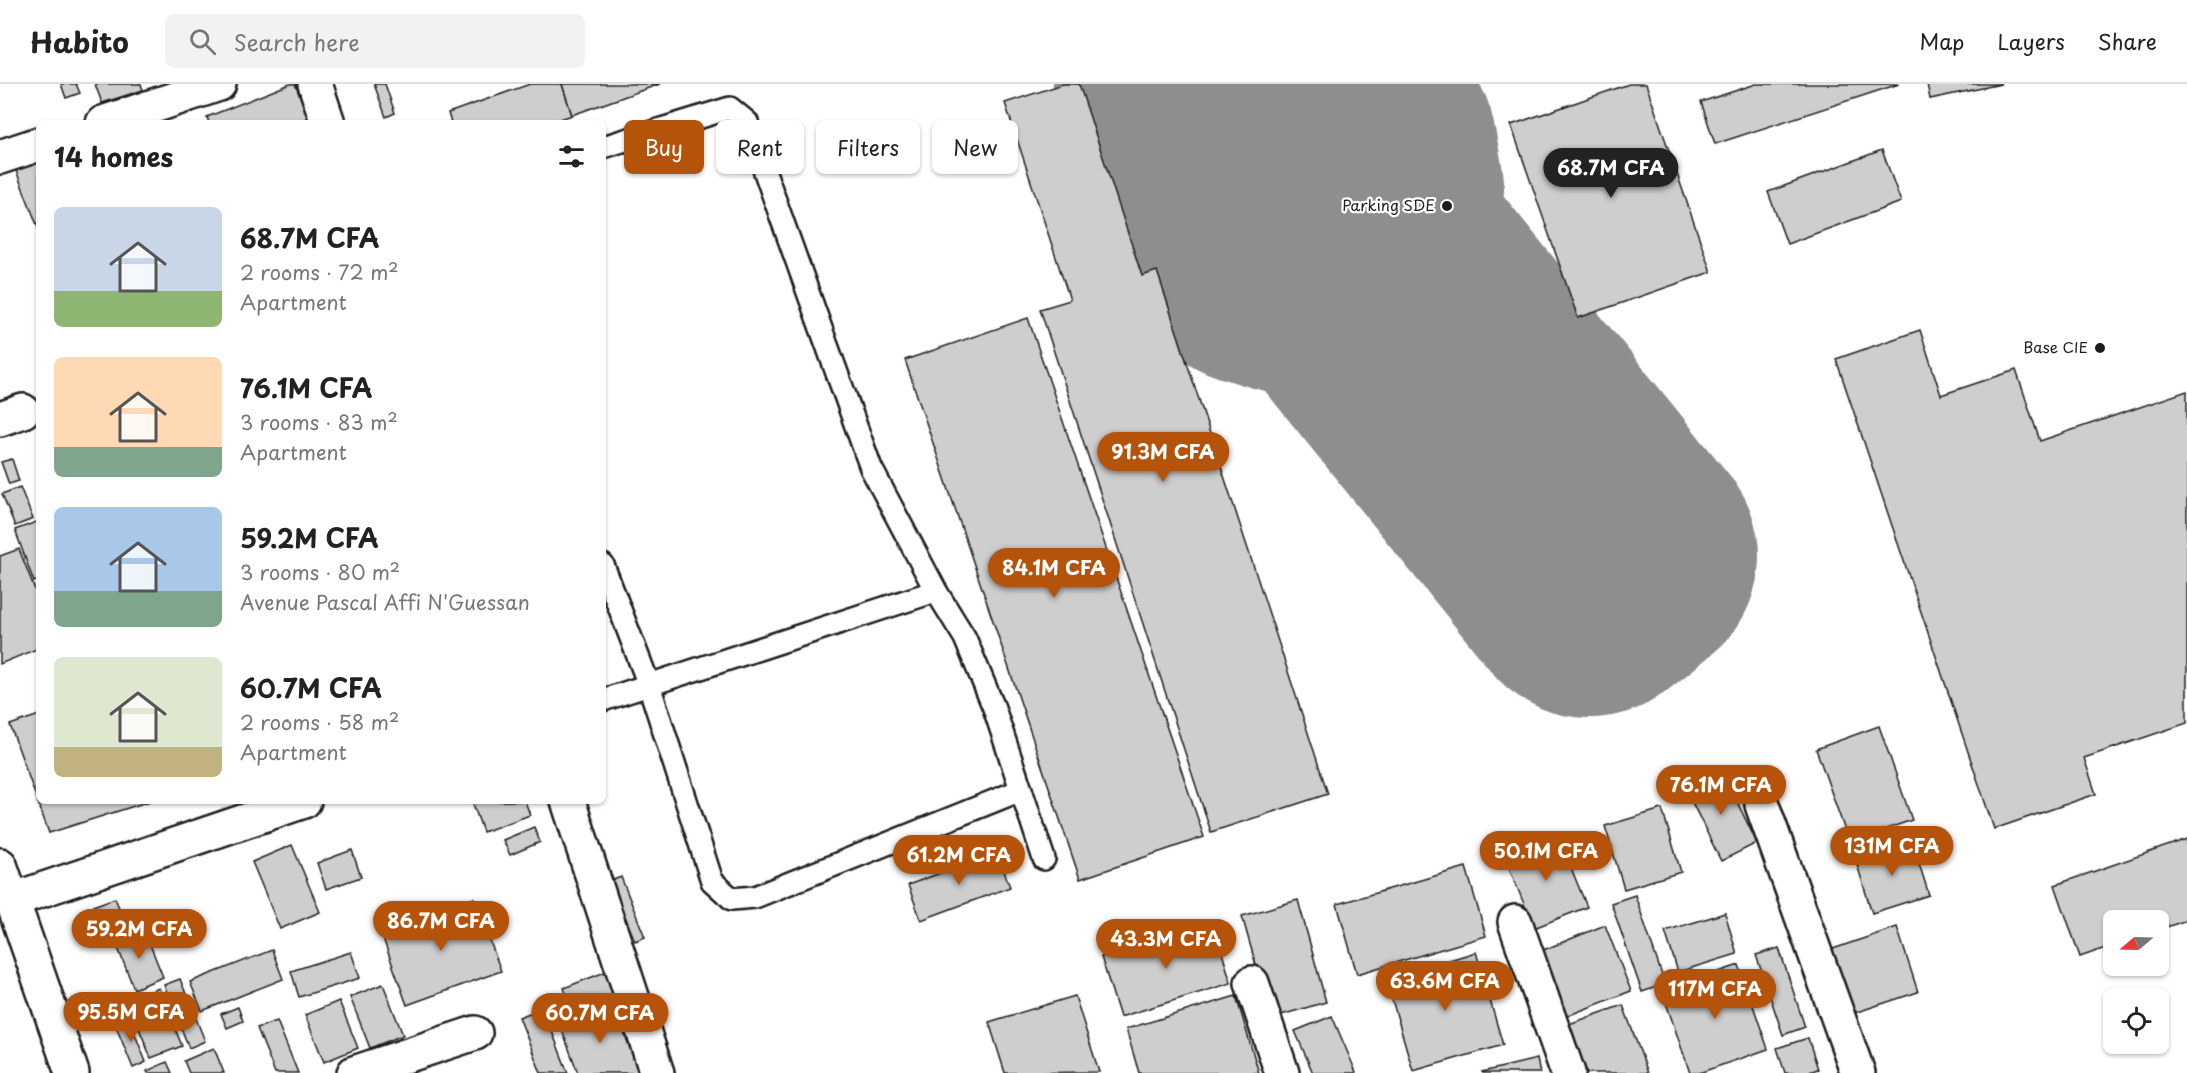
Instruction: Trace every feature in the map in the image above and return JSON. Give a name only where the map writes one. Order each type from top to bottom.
[{"type":"street","points":[[113,120],[219,84]]},
{"type":"street","points":[[315,84],[327,120]]},
{"type":"street","points":[[0,157],[36,145]]},
{"type":"street","points":[[6,902],[295,804]]},
{"type":"street","points":[[569,804],[657,1073]]},
{"type":"street","points":[[1762,805],[1858,1073]]},
{"type":"street","points":[[0,865],[6,902],[71,1073]]},
{"type":"street","points":[[1515,922],[1568,1073]]},
{"type":"street","points":[[1252,983],[1282,1073]]},
{"type":"street","points":[[354,1073],[475,1032]]},
{"type":"lane","points":[[606,146],[730,108],[747,122],[871,468],[936,591],[965,638],[994,708],[1044,859]]},
{"type":"lane","points":[[606,573],[650,685],[712,882],[732,899],[755,897],[1021,790]]},
{"type":"lane","points":[[606,699],[936,591]]},
{"type":"building","points":[[61,84],[76,84],[80,93],[66,98]]},
{"type":"building","points":[[95,84],[141,84],[143,90],[102,103]]},
{"type":"building","points":[[295,84],[310,120],[208,120],[207,117]]},
{"type":"building","points":[[374,84],[385,84],[395,113],[386,117]]},
{"type":"building","points":[[530,84],[562,84],[572,115],[558,120],[450,120],[448,113]]},
{"type":"building","points":[[562,84],[660,84],[572,115]]},
{"type":"building","points":[[1063,84],[1079,84],[1142,276],[1157,271],[1328,794],[1211,832],[1040,309],[1070,300],[1018,142],[1018,120],[1011,120],[1005,103]]},
{"type":"building","points":[[1629,84],[1646,84],[1711,272],[1578,318],[1511,125]]},
{"type":"building","points":[[1756,84],[1899,84],[1715,144],[1701,102]]},
{"type":"building","points":[[1927,84],[2001,84],[1930,99]]},
{"type":"building","points":[[1882,150],[1901,202],[1787,244],[1768,192]]},
{"type":"building","points":[[36,160],[36,222],[15,168]]},
{"type":"building","points":[[1028,318],[1204,837],[1080,879],[905,360]]},
{"type":"building","points":[[1920,330],[1941,395],[2016,370],[2040,441],[2187,391],[2187,723],[2084,758],[2096,794],[1994,829],[1836,359]]},
{"type":"building","points":[[12,459],[19,481],[9,484],[1,462]]},
{"type":"building","points":[[20,487],[33,519],[15,526],[2,494]]},
{"type":"building","points":[[36,522],[36,581],[34,582],[15,530]]},
{"type":"building","points":[[19,549],[36,592],[36,649],[0,664],[0,556]]},
{"type":"building","points":[[36,716],[36,797],[10,725]]},
{"type":"building","points":[[1879,726],[1912,820],[1849,842],[1816,749]]},
{"type":"building","points":[[1722,771],[1757,843],[1721,861],[1685,788]]},
{"type":"building","points":[[39,804],[141,804],[49,833]]},
{"type":"building","points":[[473,804],[526,804],[530,815],[483,832]]},
{"type":"building","points":[[1662,809],[1681,872],[1624,889],[1605,826]]},
{"type":"building","points":[[534,827],[540,842],[510,855],[503,840]]},
{"type":"building","points":[[1558,836],[1587,907],[1534,928],[1505,858]]},
{"type":"building","points":[[2187,839],[2187,920],[2169,926],[2169,910],[2103,910],[2103,949],[2080,957],[2055,885]]},
{"type":"building","points":[[1912,841],[1929,895],[1872,913],[1855,858]]},
{"type":"building","points":[[292,845],[320,912],[280,929],[252,862]]},
{"type":"building","points":[[352,850],[361,877],[326,889],[317,863]]},
{"type":"building","points":[[997,852],[1010,887],[921,920],[908,885]]},
{"type":"building","points":[[1466,867],[1486,936],[1357,974],[1337,904]]},
{"type":"building","points":[[621,877],[645,937],[635,941],[611,881]]},
{"type":"building","points":[[1635,895],[1665,984],[1642,992],[1611,903]]},
{"type":"building","points":[[115,898],[122,915],[100,923],[93,906]]},
{"type":"building","points":[[474,898],[501,971],[407,1005],[381,933]]},
{"type":"building","points":[[1298,900],[1326,1002],[1271,1018],[1242,916]]},
{"type":"building","points":[[1725,913],[1737,954],[1678,972],[1665,931]]},
{"type":"building","points":[[1213,922],[1231,983],[1120,1017],[1101,957]]},
{"type":"building","points":[[1605,925],[1631,991],[1562,1018],[1536,953]]},
{"type":"building","points":[[1897,927],[1918,992],[1851,1014],[1830,950]]},
{"type":"building","points":[[145,932],[163,977],[134,989],[116,943]]},
{"type":"building","points":[[1779,948],[1805,1027],[1783,1035],[1756,955]]},
{"type":"building","points":[[272,950],[283,979],[202,1011],[190,982]]},
{"type":"building","points":[[351,952],[360,978],[299,997],[291,971]]},
{"type":"building","points":[[1476,952],[1503,1045],[1413,1071],[1386,979]]},
{"type":"building","points":[[1739,965],[1768,1049],[1699,1073],[1690,1073],[1662,991]]},
{"type":"building","points":[[605,972],[615,999],[574,1015],[564,988]]},
{"type":"building","points":[[180,979],[205,1041],[189,1048],[164,985]]},
{"type":"building","points":[[383,984],[403,1035],[370,1048],[350,997]]},
{"type":"building","points":[[159,988],[182,1046],[151,1058],[128,1001]]},
{"type":"building","points":[[1075,996],[1099,1072],[1005,1073],[989,1022]]},
{"type":"building","points":[[1236,996],[1259,1073],[1139,1073],[1126,1029]]},
{"type":"building","points":[[339,1001],[358,1048],[324,1062],[305,1015]]},
{"type":"building","points":[[613,1004],[640,1073],[578,1073],[560,1025]]},
{"type":"building","points":[[1623,1005],[1648,1073],[1587,1073],[1569,1024]]},
{"type":"building","points":[[238,1007],[243,1021],[227,1028],[221,1014]]},
{"type":"building","points":[[543,1008],[568,1073],[541,1073],[519,1017]]},
{"type":"building","points":[[1332,1016],[1355,1073],[1313,1073],[1295,1031]]},
{"type":"building","points":[[129,1019],[146,1062],[133,1068],[115,1024]]},
{"type":"building","points":[[277,1021],[298,1073],[275,1073],[257,1028]]},
{"type":"building","points":[[1808,1038],[1818,1069],[1806,1073],[1785,1073],[1777,1048]]},
{"type":"building","points":[[214,1048],[224,1073],[189,1073],[184,1061]]},
{"type":"building","points":[[1537,1059],[1540,1073],[1482,1072]]},
{"type":"building","points":[[167,1062],[172,1073],[148,1073],[147,1071]]},
{"type":"runway","points":[[1179,84],[1222,138],[1211,170],[1213,205],[1229,236],[1256,257],[1288,267],[1323,262],[1589,592],[1633,556],[1366,226],[1378,187],[1370,146],[1344,115],[1307,99],[1267,102],[1252,84]]},
{"type":"place","name":"Parking SDE","points":[[1447,206]]},
{"type":"place","name":"Base CIE","points":[[2100,348]]}]
